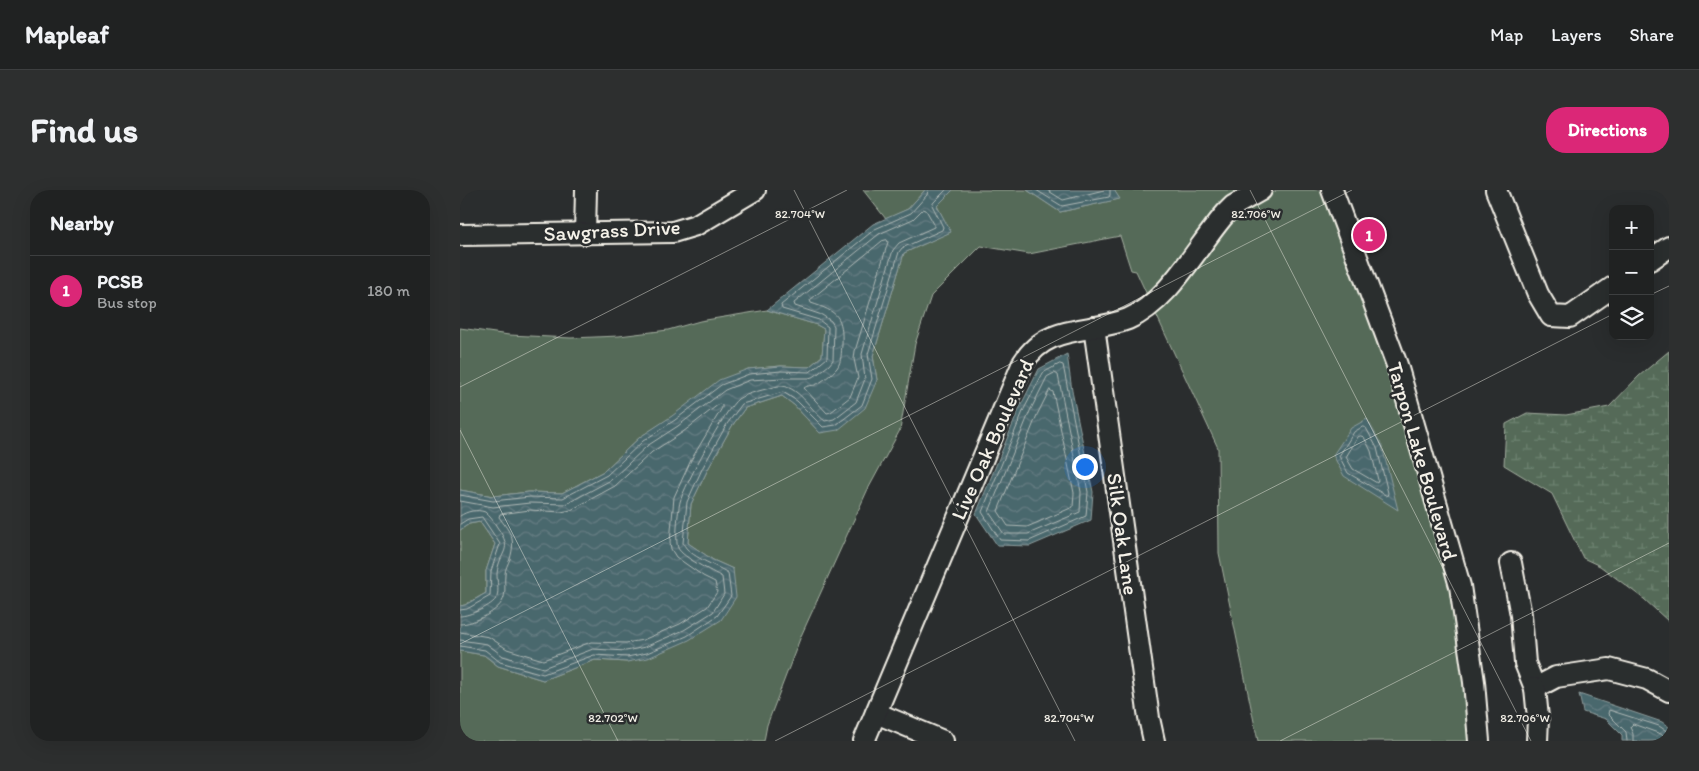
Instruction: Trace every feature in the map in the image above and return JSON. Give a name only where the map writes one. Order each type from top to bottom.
[{"type":"street","points":[[585,234],[586,190]]},
{"type":"street","name":"Sawgrass Drive","points":[[460,235],[673,232],[696,225],[755,190]]},
{"type":"street","name":"Live Oak Boulevard","points":[[864,741],[1023,363],[1030,351],[1044,340],[1061,334],[1127,319],[1142,312],[1166,290],[1226,213],[1233,206],[1261,190]]},
{"type":"street","name":"Tarpon Lake Boulevard","points":[[1332,190],[1397,365],[1460,586],[1474,682],[1478,741]]},
{"type":"street","points":[[1496,190],[1538,294],[1551,316],[1570,317],[1609,290]]},
{"type":"street","points":[[1654,257],[1669,247]]},
{"type":"street","name":"Silk Oak Lane","points":[[1094,327],[1149,718],[1154,741]]},
{"type":"street","points":[[1511,563],[1521,616],[1525,662],[1535,688],[1538,718],[1537,741]]},
{"type":"street","points":[[1535,688],[1556,677],[1609,669],[1647,679],[1669,691]]},
{"type":"street","points":[[876,713],[943,741]]},
{"type":"green space","points":[[863,190],[925,190],[908,209],[886,219]]},
{"type":"green space","points":[[953,190],[1027,190],[1060,212],[1119,199],[1114,190],[1244,190],[1148,297],[1136,271],[1131,270],[1120,236],[1029,254],[981,246],[931,296],[915,344],[900,430],[867,491],[801,636],[767,725],[764,741],[460,741],[460,651],[484,655],[498,666],[543,680],[595,660],[627,662],[733,569],[713,560],[688,543],[691,504],[732,426],[745,408],[782,396],[794,405],[820,433],[877,380],[873,356],[904,253],[950,232],[937,206]]},
{"type":"green space","points":[[1278,190],[1324,190],[1390,367],[1453,587],[1471,741],[1258,741],[1219,553],[1218,448],[1155,312],[1221,231],[1248,206]]},
{"type":"green space","points":[[767,310],[817,325],[824,329],[822,356],[809,367],[781,366],[748,369],[640,437],[604,471],[562,493],[529,492],[493,496],[460,490],[460,328],[509,335],[571,338],[619,336],[668,330],[700,321]]},
{"type":"green space","points":[[1669,351],[1669,622],[1644,599],[1600,566],[1583,558],[1552,494],[1504,465],[1506,424],[1527,413],[1566,415],[1609,407],[1639,376]]},
{"type":"green space","points":[[480,522],[495,544],[486,571],[486,593],[460,606],[460,530],[469,524]]},
{"type":"water","points":[[925,190],[953,190],[937,206],[951,232],[904,253],[873,356],[877,380],[865,408],[838,430],[820,433],[794,405],[782,396],[745,408],[732,426],[691,504],[688,543],[713,560],[733,569],[736,597],[721,620],[689,640],[648,658],[627,662],[595,660],[543,680],[498,666],[484,655],[460,651],[460,606],[486,593],[486,571],[495,544],[480,522],[469,524],[460,530],[460,490],[493,496],[529,492],[562,493],[604,471],[640,437],[672,416],[719,380],[748,369],[781,366],[809,367],[822,356],[824,329],[817,325],[767,310],[873,224],[908,209]]},
{"type":"water","points":[[1027,190],[1114,190],[1120,199],[1060,212]]},
{"type":"water","points":[[1067,354],[1072,391],[1093,492],[1091,520],[1030,546],[997,545],[976,514],[1020,407],[1039,369]]},
{"type":"water","points":[[1367,419],[1382,446],[1398,510],[1344,476],[1333,455],[1351,428]]},
{"type":"water","points":[[1579,694],[1662,722],[1669,727],[1669,741],[1622,741],[1622,735],[1606,719],[1583,712]]},
{"type":"place","name":"PCSB","points":[[1369,235]]}]
